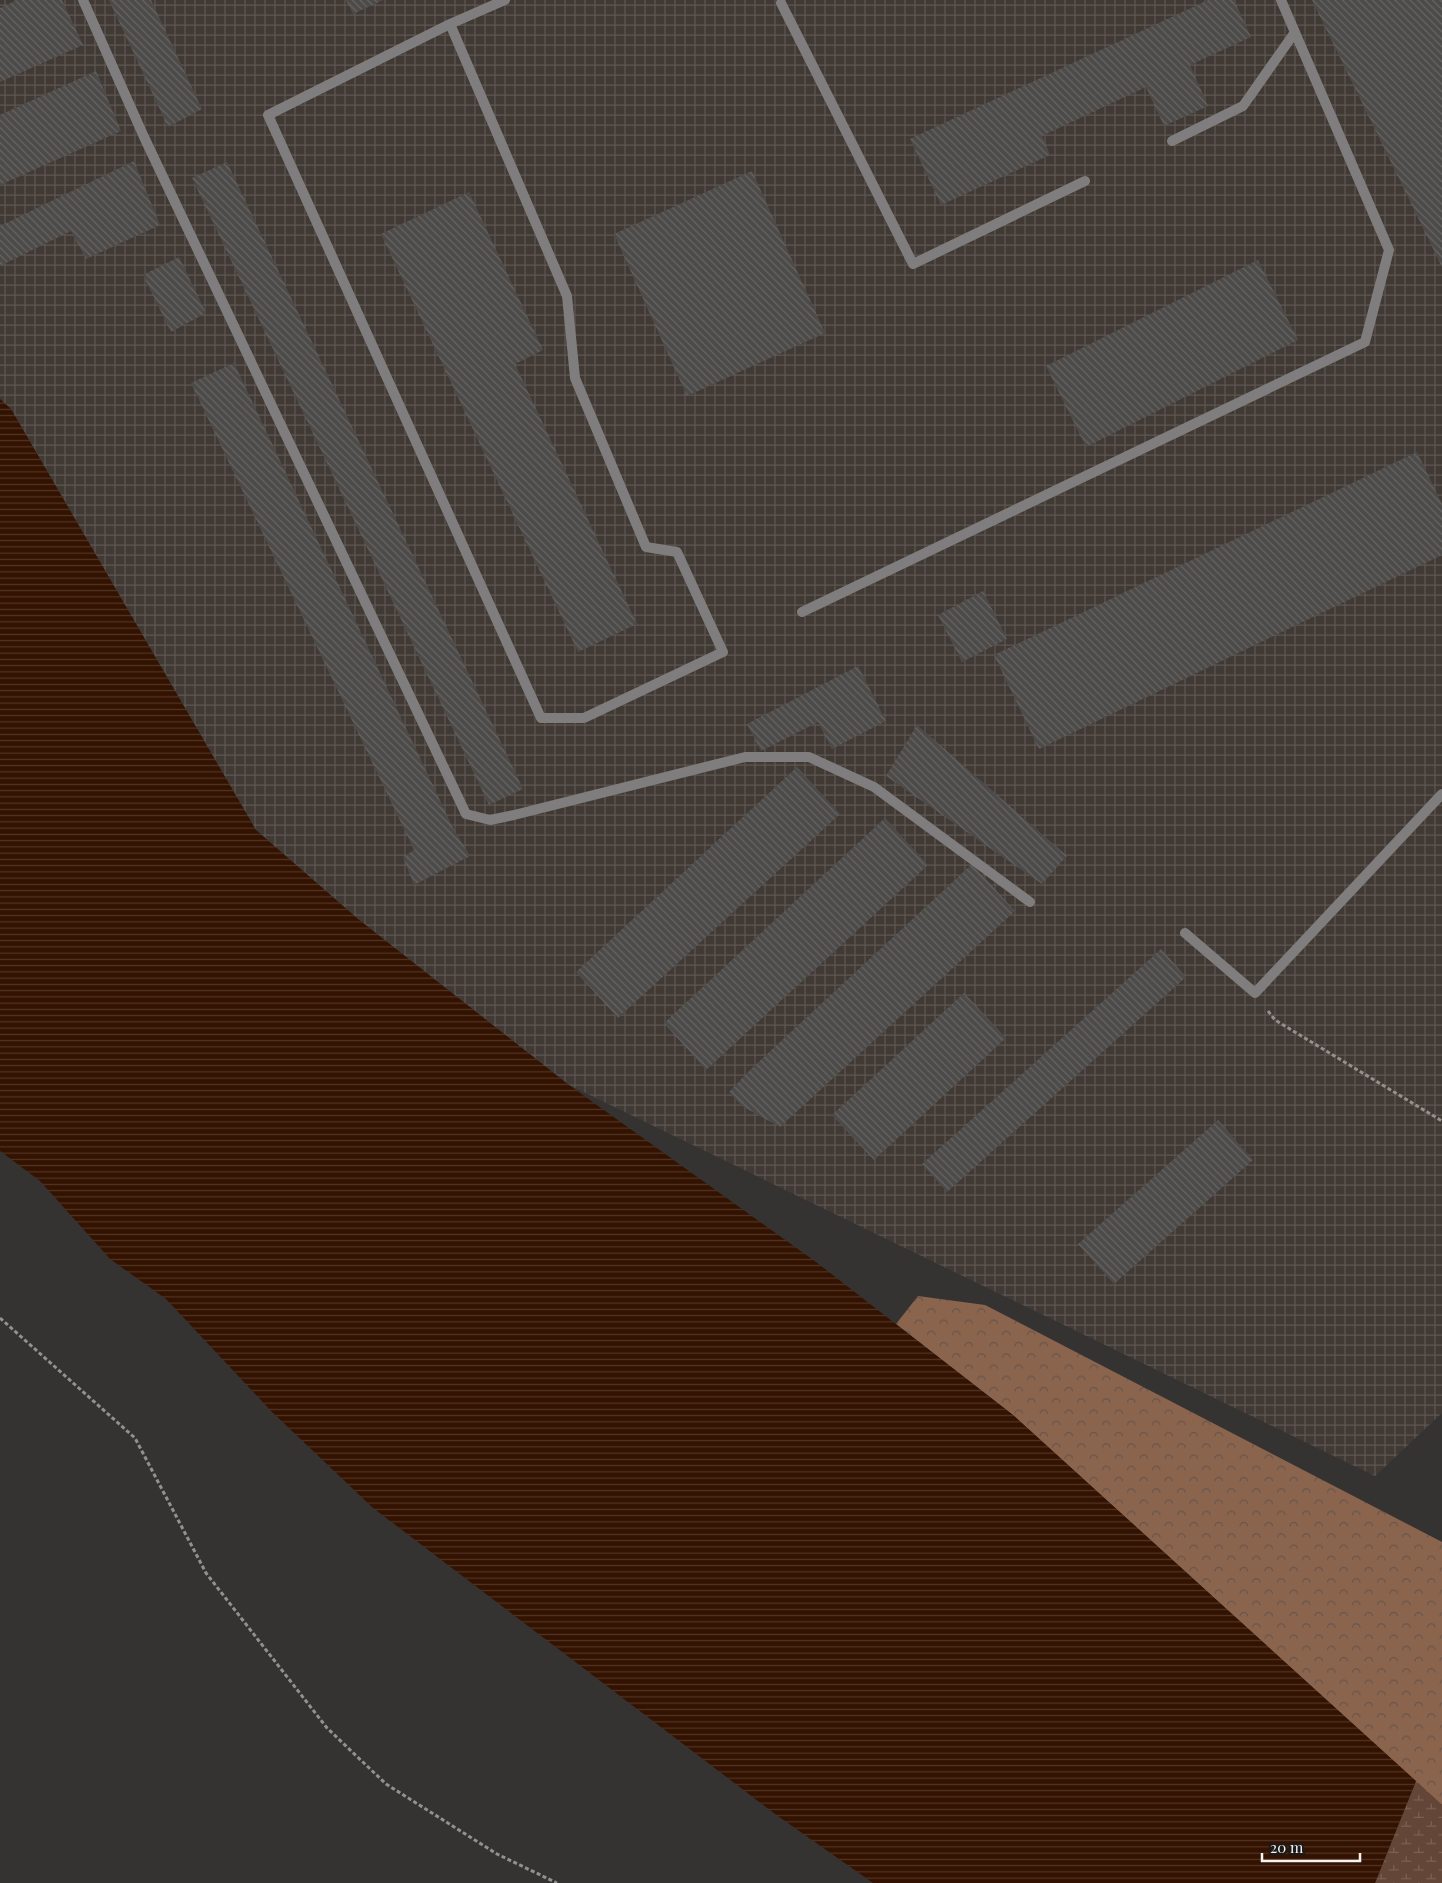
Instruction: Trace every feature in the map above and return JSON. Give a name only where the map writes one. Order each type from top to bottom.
[{"type":"lane","points":[[83,0],[144,137],[466,814],[490,820],[744,757],[808,757],[874,787],[1030,902]]},
{"type":"lane","points":[[450,24],[567,296],[576,378],[646,547],[677,552],[723,652],[584,718],[541,718],[268,114],[450,24],[505,0]]},
{"type":"lane","points":[[802,612],[1365,342],[1389,250],[1281,0]]},
{"type":"lane","points":[[782,1],[913,264],[1085,180]]},
{"type":"lane","points":[[1172,141],[1243,106],[1295,32]]},
{"type":"lane","points":[[1185,933],[1255,993],[1442,794]]},
{"type":"path","points":[[1255,993],[1275,1020],[1442,1121]]},
{"type":"path","points":[[0,1318],[135,1438],[206,1573],[327,1728],[386,1784],[497,1854],[557,1883]]},
{"type":"shaded area","points":[[0,0],[1442,0],[1442,1413],[1375,1476],[569,1085],[358,919],[256,830],[11,409],[0,399]]},
{"type":"shaded area","points":[[0,399],[11,409],[256,830],[358,919],[569,1085],[816,1262],[1013,1415],[1416,1781],[1375,1883],[873,1883],[775,1814],[373,1508],[271,1411],[166,1299],[110,1259],[40,1181],[0,1151]]},
{"type":"green space","points":[[918,1296],[985,1305],[1442,1542],[1442,1805],[1013,1415],[896,1324]]},
{"type":"green space","points":[[1416,1781],[1442,1805],[1442,1883],[1375,1883]]},
{"type":"building","points":[[17,0],[62,0],[83,45],[0,82],[0,8]]},
{"type":"building","points":[[109,0],[151,0],[202,109],[168,127]]},
{"type":"building","points":[[346,0],[383,0],[353,14]]},
{"type":"building","points":[[1208,0],[1234,0],[1251,37],[1190,65],[1208,106],[1164,126],[1146,87],[1042,136],[1050,155],[941,205],[910,139]]},
{"type":"building","points":[[1312,0],[1442,0],[1442,267]]},
{"type":"building","points":[[96,71],[121,131],[0,185],[0,115]]},
{"type":"building","points":[[134,161],[160,225],[86,259],[71,231],[0,266],[0,226]]},
{"type":"building","points":[[227,162],[523,789],[489,805],[192,178]]},
{"type":"building","points":[[752,171],[825,333],[687,396],[614,234]]},
{"type":"building","points":[[469,192],[543,350],[515,364],[637,624],[578,652],[381,234]]},
{"type":"building","points":[[179,257],[206,313],[171,332],[143,275]]},
{"type":"building","points":[[1258,260],[1298,340],[1086,447],[1046,366]]},
{"type":"building","points":[[234,363],[453,828],[470,856],[414,885],[403,857],[414,850],[191,383]]},
{"type":"building","points":[[1417,452],[1442,504],[1442,555],[1039,749],[994,655]]},
{"type":"building","points":[[983,591],[1007,639],[962,662],[938,615]]},
{"type":"building","points":[[858,666],[886,721],[832,749],[818,722],[761,751],[747,724]]},
{"type":"building","points":[[917,725],[1067,856],[1042,884],[886,776]]},
{"type":"building","points":[[797,767],[840,814],[618,1018],[576,972]]},
{"type":"building","points":[[885,818],[928,865],[706,1070],[664,1023]]},
{"type":"building","points":[[972,864],[1015,911],[780,1127],[742,1106],[729,1092],[751,1069]]},
{"type":"building","points":[[1161,949],[1186,977],[947,1192],[922,1164]]},
{"type":"building","points":[[964,993],[1006,1038],[874,1160],[832,1115]]},
{"type":"building","points":[[1218,1120],[1253,1160],[1114,1284],[1078,1244]]}]
